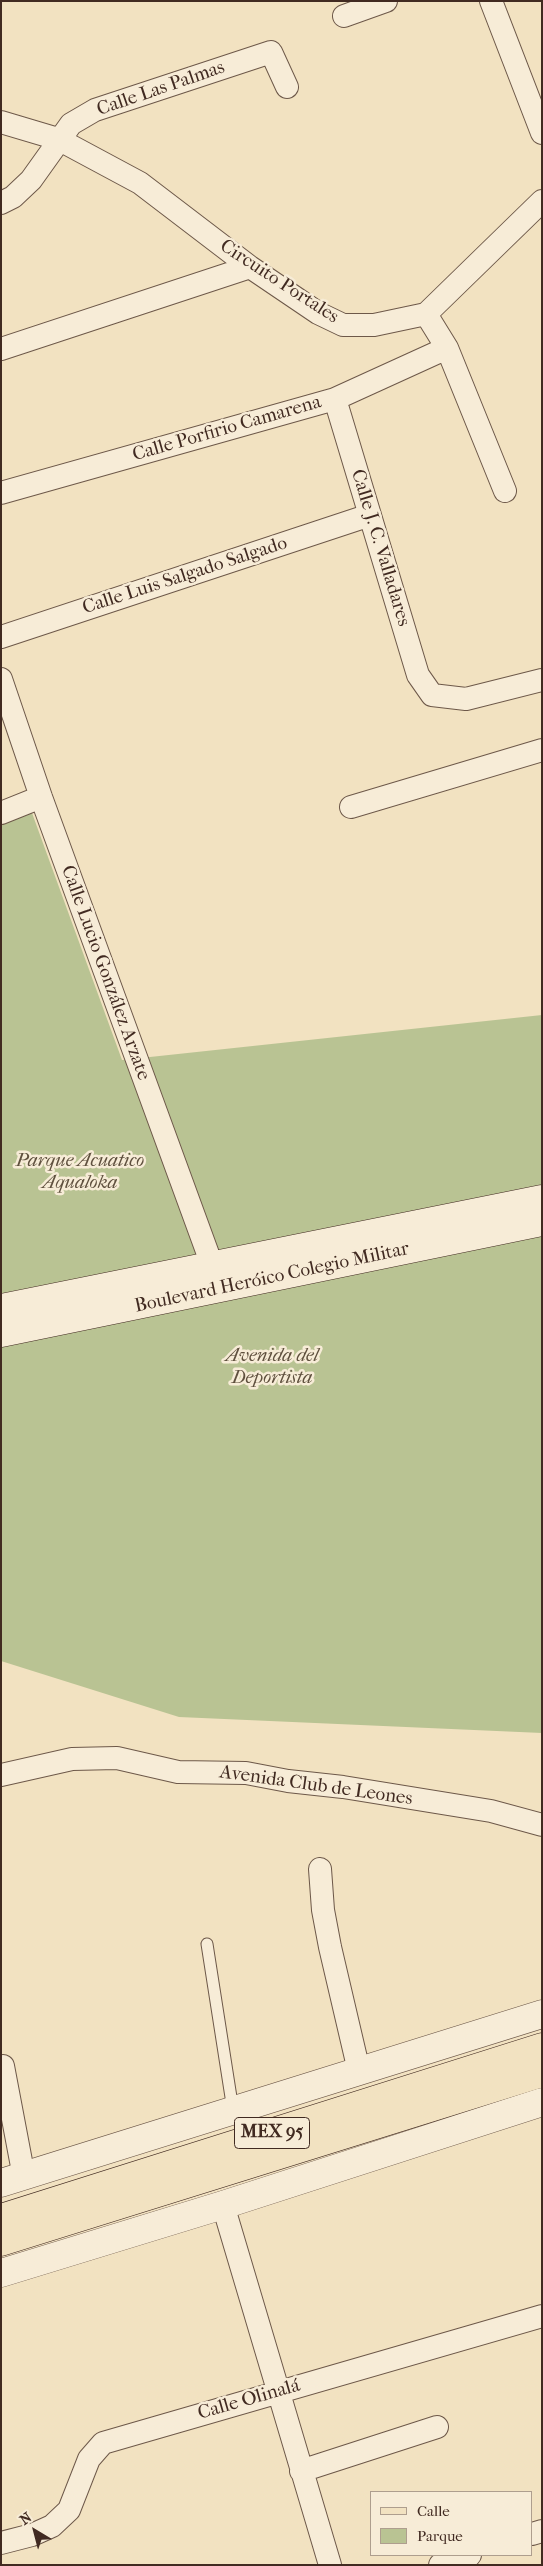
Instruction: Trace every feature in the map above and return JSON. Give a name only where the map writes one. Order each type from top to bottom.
[{"type":"main road","name":"MEX 95","points":[[1,2218],[542,2047]]},
{"type":"main road","name":"MEX 95","points":[[1,2242],[542,2073]]},
{"type":"street","points":[[344,16],[386,1]]},
{"type":"street","points":[[491,1],[542,133]]},
{"type":"street","name":"Calle Las Palmas","points":[[1,203],[13,197],[31,180],[58,139],[71,124],[95,110],[271,52],[287,87]]},
{"type":"street","name":"Circuito Portales","points":[[1,122],[58,139],[140,183],[250,267],[318,313],[343,325],[374,325],[426,314]]},
{"type":"street","points":[[505,491],[446,348],[426,314],[542,201]]},
{"type":"street","points":[[1,349],[250,267]]},
{"type":"street","name":"Calle Porfirio Camarena","points":[[1,493],[335,399],[446,348]]},
{"type":"street","name":"Calle J. C. Valladares","points":[[335,399],[418,675],[432,695],[466,699],[542,680]]},
{"type":"street","name":"Calle Luis Salgado Salgado","points":[[1,637],[370,515]]},
{"type":"street","name":"Calle Lucio González Arzate","points":[[1,679],[41,798],[212,1265]]},
{"type":"street","points":[[351,807],[542,750]]},
{"type":"street","points":[[1,813],[41,798]]},
{"type":"street","name":"Boulevard Heróico Colegio Militar","points":[[1,1308],[542,1199]]},
{"type":"street","name":"Boulevard Heróico Colegio Militar","points":[[1,1334],[542,1222]]},
{"type":"street","name":"Avenida Club de Leones","points":[[1,1775],[72,1759],[117,1758],[178,1772],[246,1772],[288,1781],[343,1787],[491,1811],[542,1825]]},
{"type":"street","points":[[320,1869],[323,1910],[359,2071]]},
{"type":"street","points":[[3,2066],[13,2180],[542,2014]]},
{"type":"street","points":[[1,2273],[223,2205],[542,2102]]},
{"type":"street","points":[[223,2205],[330,2565]]},
{"type":"street","name":"Calle Olinalá","points":[[1,2543],[32,2535],[52,2526],[69,2510],[90,2459],[103,2443],[277,2391],[542,2316]]},
{"type":"street","points":[[301,2471],[437,2427]]},
{"type":"street","points":[[440,2565],[467,2556]]},
{"type":"lane","points":[[207,1944],[234,2111]]},
{"type":"green space","name":"Avenida del Deportista","points":[[32,813],[122,1060],[542,1015],[542,1733],[179,1717],[1,1661],[1,824]]},
{"type":"park label","name":"Parque Acuatico Aqualoka","points":[[80,1172]]}]
